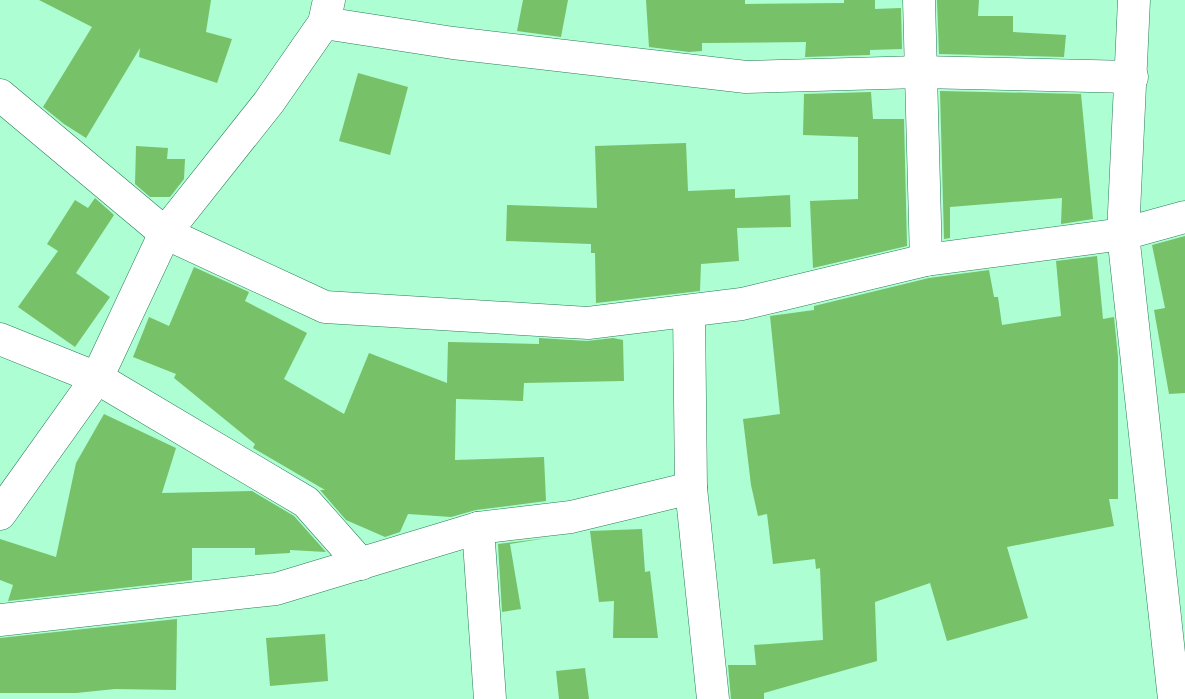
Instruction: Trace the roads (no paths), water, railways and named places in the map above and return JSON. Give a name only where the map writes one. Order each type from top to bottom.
[{"type":"street","points":[[919,0],[926,260]]},
{"type":"street","points":[[1133,0],[1132,77],[1123,234],[1174,699]]},
{"type":"street","points":[[0,514],[97,377],[164,233],[269,102],[326,11],[453,43],[746,77],[920,72],[1132,77]]},
{"type":"street","points":[[0,95],[164,233],[325,307],[588,324],[742,304],[926,260],[1123,234],[1185,216]]},
{"type":"street","points":[[689,311],[691,488],[713,699]]},
{"type":"street","points":[[0,339],[97,377],[306,502],[361,564]]},
{"type":"street","points":[[0,620],[276,589],[478,528],[571,517],[691,488]]},
{"type":"street","points":[[478,528],[490,699]]}]
